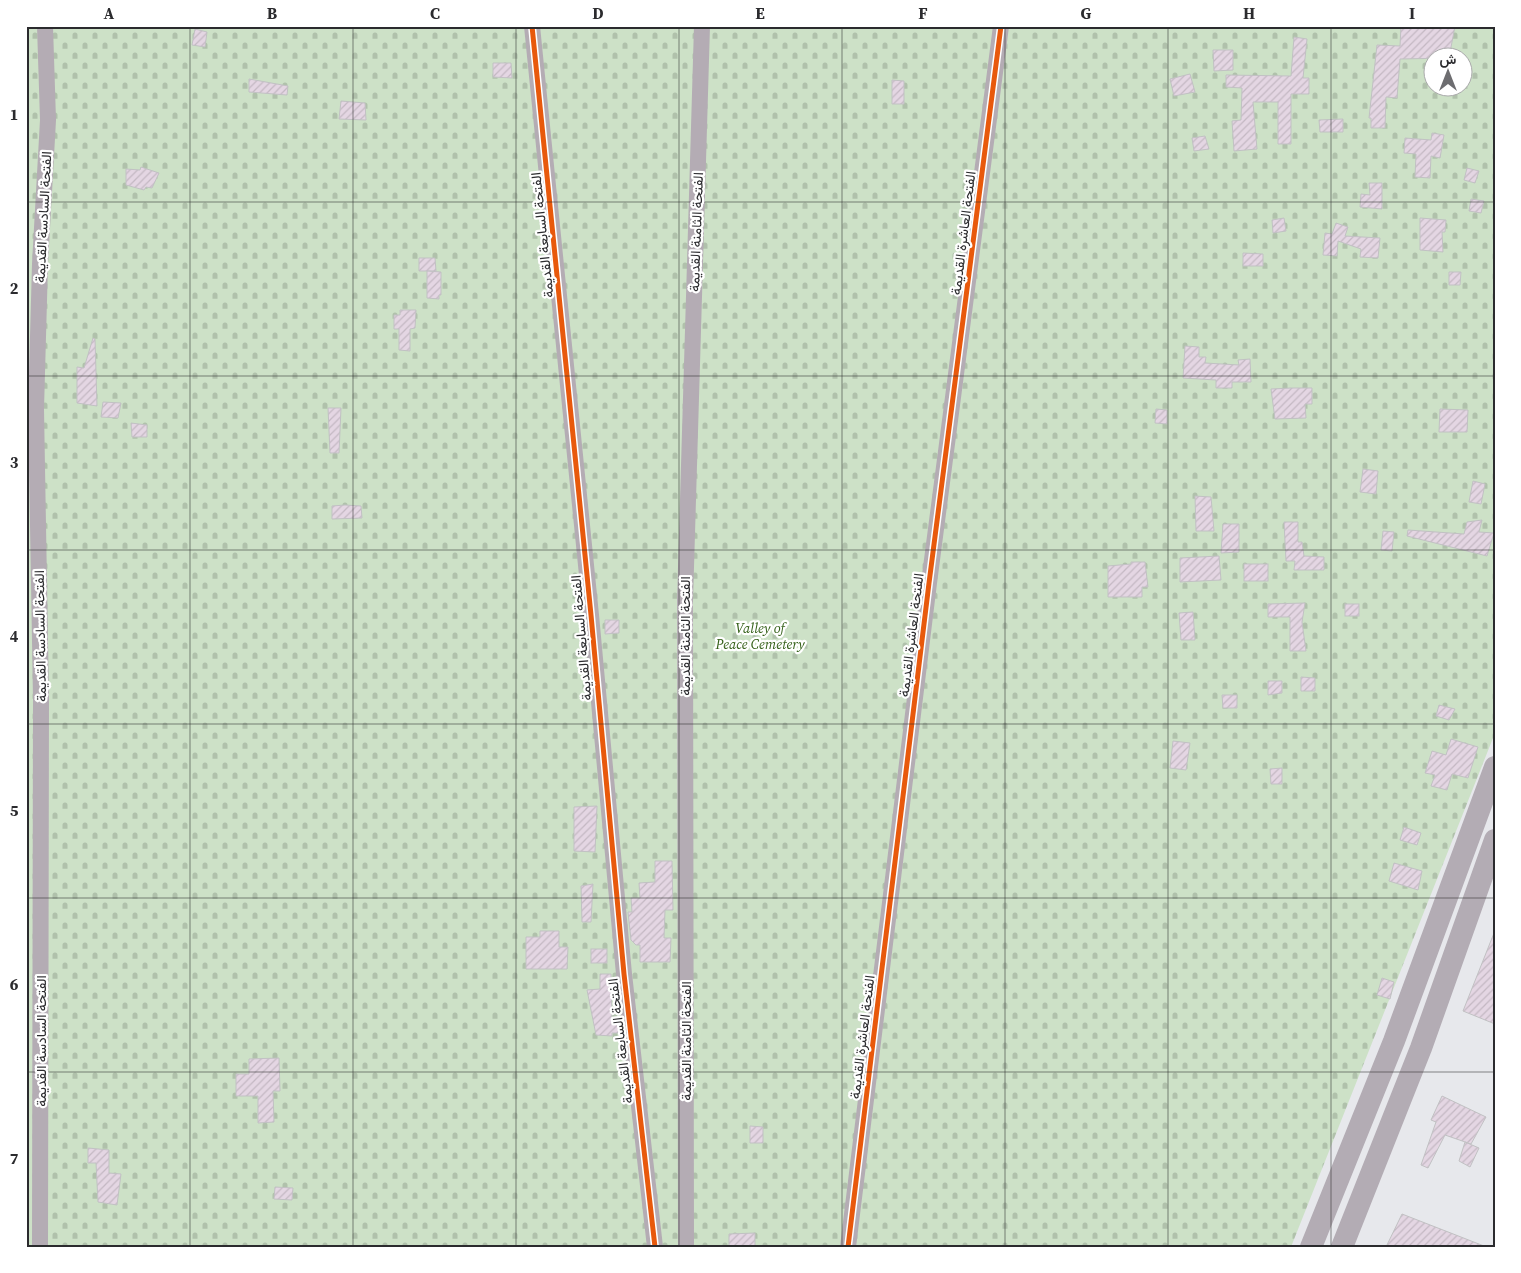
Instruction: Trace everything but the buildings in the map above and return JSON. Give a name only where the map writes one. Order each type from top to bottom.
[{"type":"main road","points":[[1311,1247],[1394,1042],[1495,767]]},
{"type":"main road","points":[[1342,1247],[1421,1048],[1495,840]]},
{"type":"street","name":"الفتحة السادسة القديمة","points":[[40,1247],[41,699],[36,410],[40,264],[48,120],[45,26]]},
{"type":"street","name":"الفتحة السابعة القديمة","points":[[532,26],[591,615],[624,974],[655,1247]]},
{"type":"street","name":"الفتحة الثامنة القديمة","points":[[686,1247],[685,601],[702,26]]},
{"type":"street","name":"الفتحة العاشرة القديمة","points":[[848,1247],[929,583],[1001,26]]},
{"type":"green space","name":"Valley of Peace Cemetery","points":[[26,26],[1495,26],[1495,733],[1291,1247],[26,1247]]},
{"type":"cycle path","points":[[532,26],[591,615],[624,974],[655,1247]]},
{"type":"cycle path","points":[[848,1247],[929,583],[1001,26]]}]
